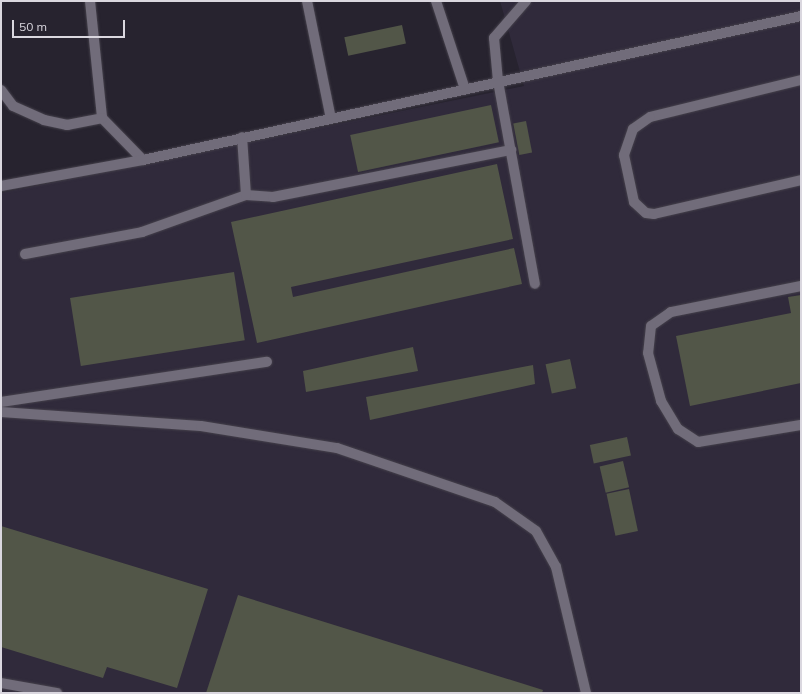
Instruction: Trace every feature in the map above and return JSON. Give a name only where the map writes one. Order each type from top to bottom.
[{"type":"street","points":[[90,1],[102,118],[142,160]]},
{"type":"street","points":[[307,1],[332,119]]},
{"type":"street","points":[[436,1],[465,89]]},
{"type":"street","points":[[526,1],[494,38],[498,81],[535,284]]},
{"type":"street","points":[[1,186],[142,160],[801,16]]},
{"type":"street","points":[[801,80],[650,117],[633,128],[624,155],[634,202],[646,213],[654,214],[801,180]]},
{"type":"street","points":[[1,90],[13,106],[44,120],[67,125],[102,118]]},
{"type":"street","points":[[242,137],[246,195]]},
{"type":"street","points":[[25,254],[142,232],[246,195],[273,197],[511,150]]},
{"type":"street","points":[[801,286],[671,312],[651,326],[648,353],[661,400],[678,429],[698,442],[801,425]]},
{"type":"street","points":[[1,402],[267,362]]},
{"type":"street","points":[[1,412],[201,426],[338,448],[495,502],[536,531],[556,567],[586,693]]},
{"type":"street","points":[[1,683],[57,693]]},
{"type":"shaded area","points":[[500,1],[801,1],[801,693],[1,693],[1,193],[524,86]]},
{"type":"building","points":[[402,25],[406,44],[348,56],[344,37]]},
{"type":"building","points":[[491,105],[499,142],[358,172],[350,135]]},
{"type":"building","points":[[526,121],[532,152],[519,155],[513,123]]},
{"type":"building","points":[[497,164],[513,239],[291,287],[293,297],[514,248],[522,284],[257,343],[231,222]]},
{"type":"building","points":[[234,272],[245,340],[81,366],[70,298]]},
{"type":"building","points":[[801,295],[801,383],[690,406],[676,336],[791,313],[788,297]]},
{"type":"building","points":[[413,347],[418,371],[306,392],[303,371]]},
{"type":"building","points":[[570,359],[576,388],[552,394],[546,364]]},
{"type":"building","points":[[533,365],[535,384],[370,420],[366,397]]},
{"type":"building","points":[[627,437],[631,456],[594,463],[590,445]]},
{"type":"building","points":[[623,461],[629,487],[606,493],[600,466]]},
{"type":"building","points":[[629,489],[638,531],[615,536],[607,494]]},
{"type":"building","points":[[1,526],[208,589],[177,688],[107,667],[103,678],[1,647]]},
{"type":"building","points":[[238,595],[543,690],[542,693],[206,693]]}]
